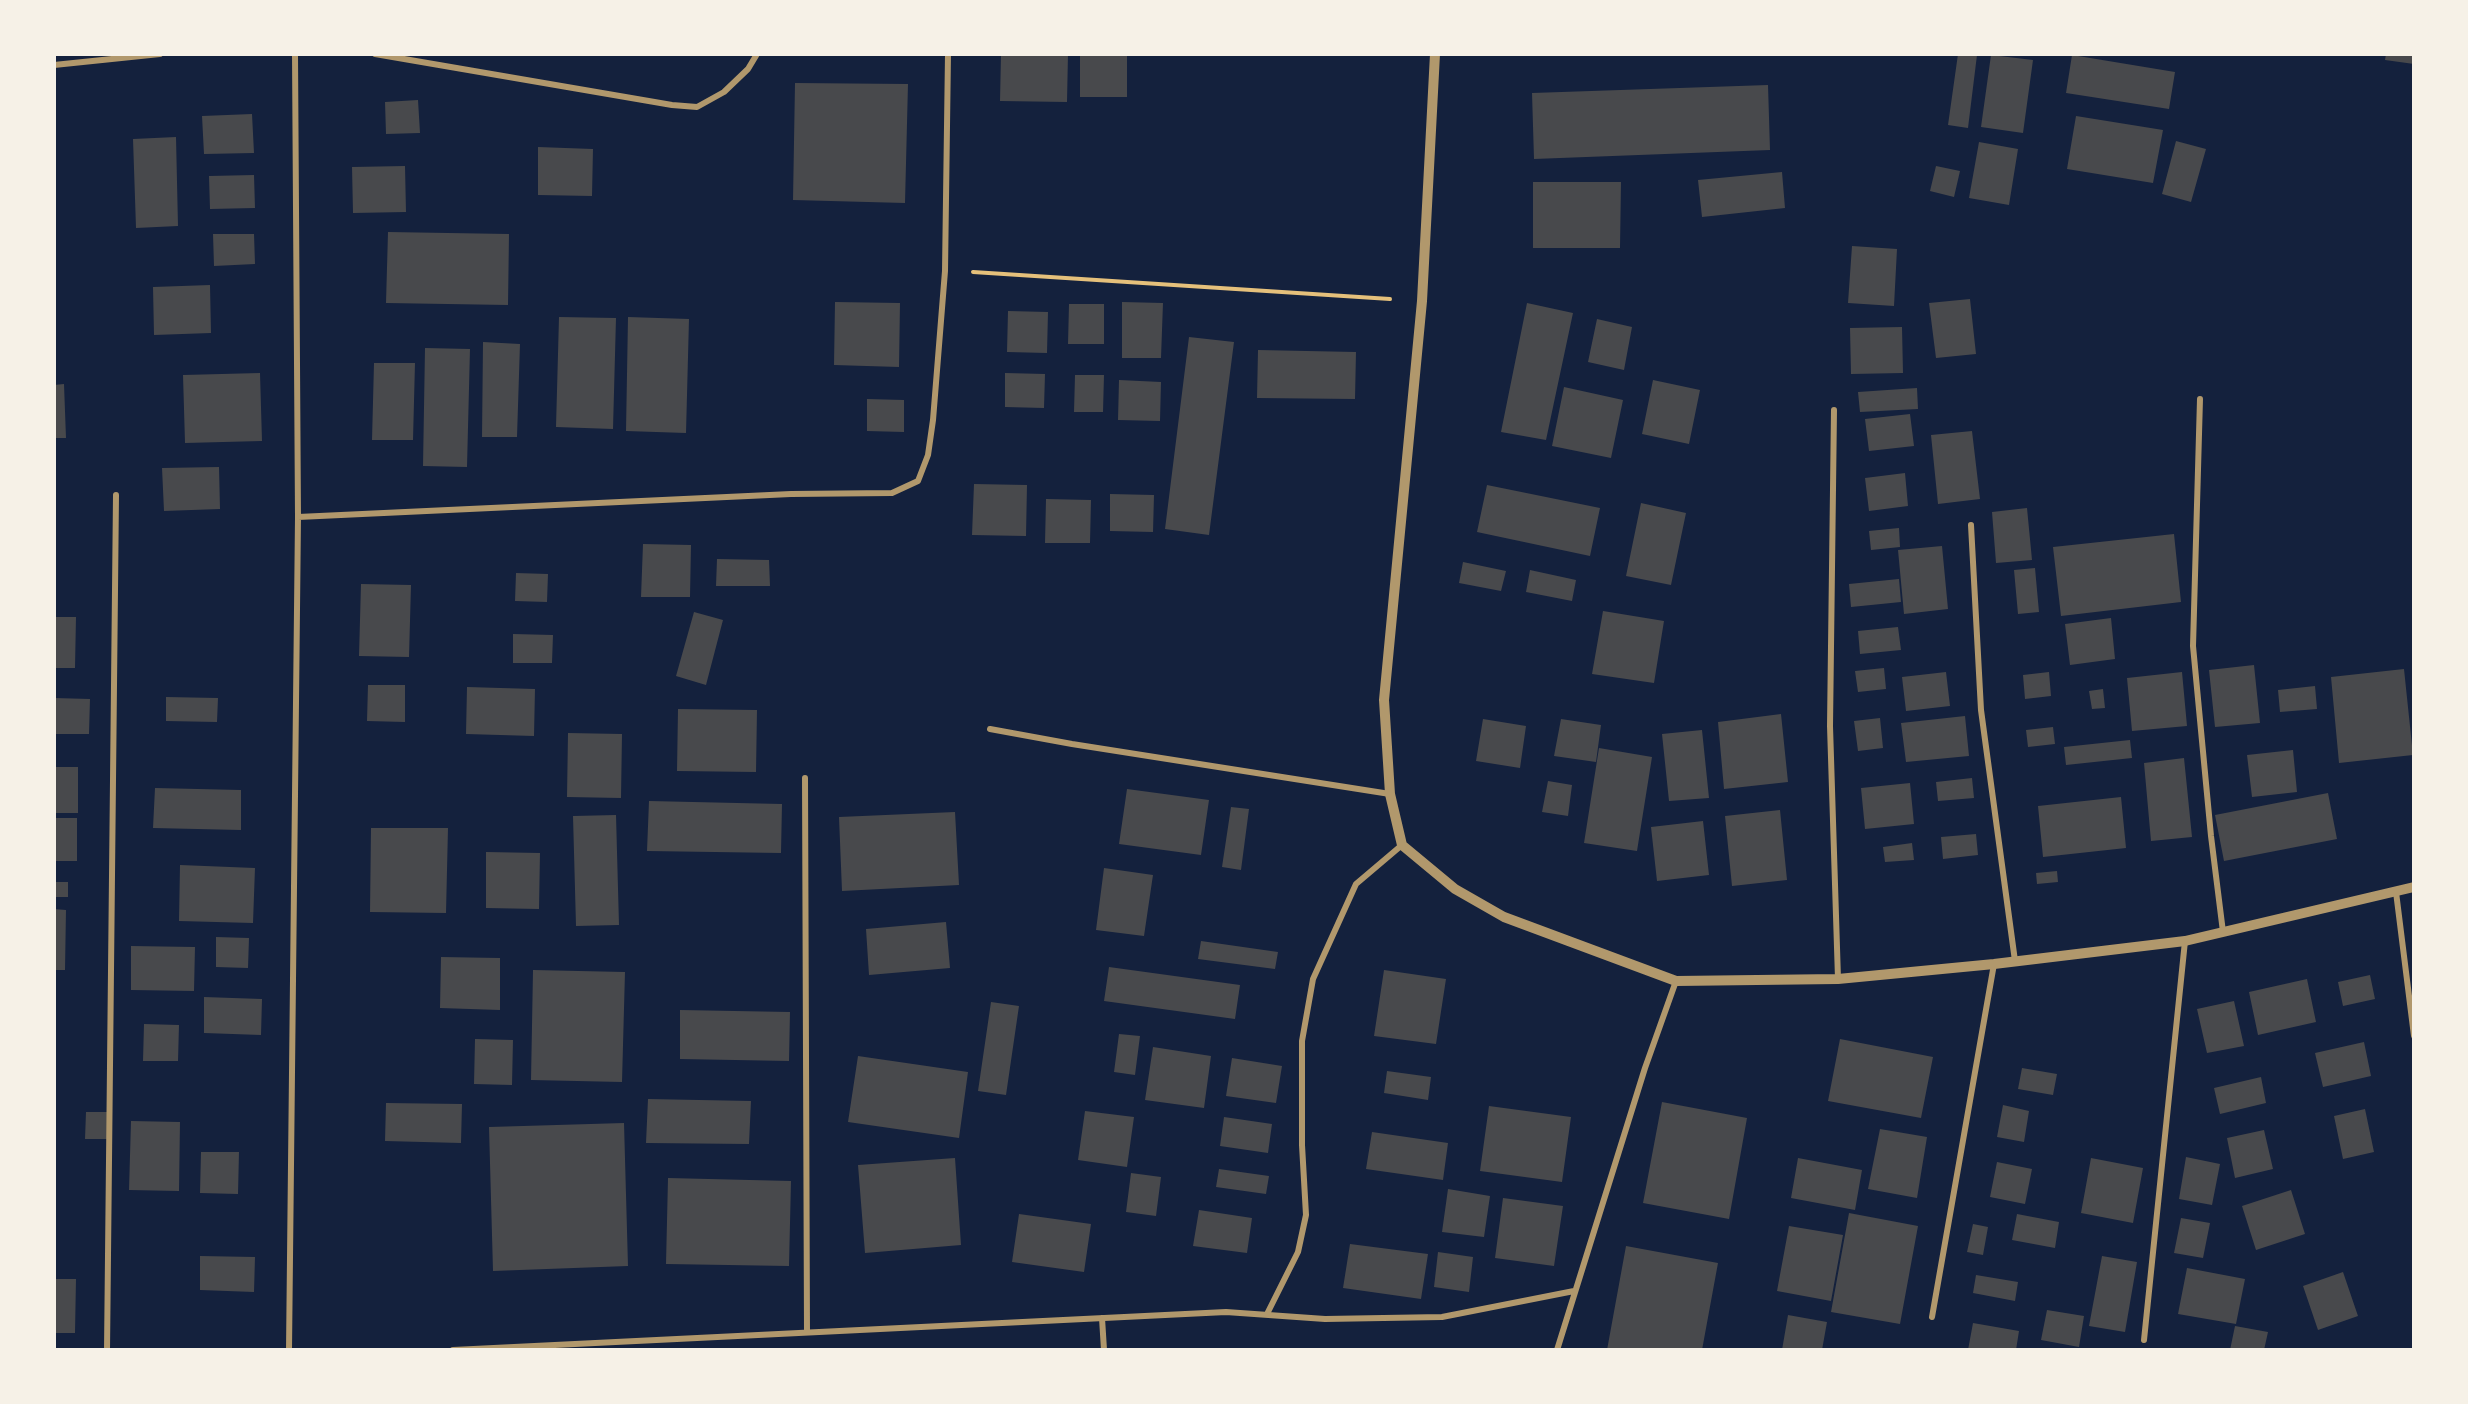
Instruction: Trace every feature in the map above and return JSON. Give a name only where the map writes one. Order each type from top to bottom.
[{"type":"street","points":[[54,65],[160,54]]},
{"type":"street","points":[[289,1350],[298,517],[295,54]]},
{"type":"street","points":[[375,54],[672,105],[697,107],[724,92],[748,69],[757,54]]},
{"type":"street","points":[[298,517],[791,494],[892,493],[918,480],[928,455],[933,420],[945,271],[948,54]]},
{"type":"street","points":[[1435,54],[1422,301],[1384,700],[1390,794],[1402,845],[1455,889],[1504,917],[1676,981],[1838,979],[1994,964],[2185,941],[2414,887]]},
{"type":"street","points":[[2200,399],[2193,646],[2208,814],[2223,932]]},
{"type":"street","points":[[1834,410],[1830,726],[1838,979]]},
{"type":"street","points":[[107,1350],[117,495]]},
{"type":"street","points":[[1971,525],[1981,710],[2015,961]]},
{"type":"street","points":[[990,729],[1390,794]]},
{"type":"street","points":[[805,778],[807,1332]]},
{"type":"street","points":[[1267,1314],[1299,1252],[1306,1215],[1302,1145],[1302,1041],[1313,980],[1356,885],[1402,845]]},
{"type":"street","points":[[2396,892],[2414,1036]]},
{"type":"street","points":[[2144,1340],[2185,941]]},
{"type":"street","points":[[1932,1317],[1994,964]]},
{"type":"street","points":[[1557,1350],[1574,1291],[1676,981]]},
{"type":"street","points":[[453,1350],[1226,1311],[1325,1319],[1442,1317],[1574,1291]]},
{"type":"street","points":[[1102,1318],[1104,1350]]},
{"type":"street","points":[[629,1341],[630,1350]]},
{"type":"path","points":[[945,271],[1422,301]]},
{"type":"building","points":[[1001,54],[1068,54],[1067,102],[1000,101]]},
{"type":"building","points":[[1080,54],[1127,54],[1127,97],[1080,97]]},
{"type":"building","points":[[1958,54],[1977,55],[1968,128],[1948,125]]},
{"type":"building","points":[[2386,54],[2414,54],[2414,64],[2385,60]]},
{"type":"building","points":[[1991,55],[2033,60],[2023,133],[1981,127]]},
{"type":"building","points":[[2072,55],[2175,72],[2169,109],[2066,93]]},
{"type":"building","points":[[795,83],[908,84],[905,203],[793,200]]},
{"type":"building","points":[[1768,85],[1770,150],[1534,159],[1532,93]]},
{"type":"building","points":[[418,100],[420,133],[386,134],[385,102]]},
{"type":"building","points":[[252,114],[254,153],[204,154],[202,116]]},
{"type":"building","points":[[2076,116],[2163,130],[2153,183],[2067,169]]},
{"type":"building","points":[[176,137],[178,226],[136,228],[133,139]]},
{"type":"building","points":[[2176,141],[2206,149],[2191,202],[2162,194]]},
{"type":"building","points":[[1979,142],[2018,149],[2009,205],[1969,198]]},
{"type":"building","points":[[538,147],[593,149],[592,196],[538,195]]},
{"type":"building","points":[[405,166],[406,212],[353,213],[352,167]]},
{"type":"building","points":[[1936,166],[1960,171],[1954,197],[1930,191]]},
{"type":"building","points":[[1782,172],[1785,208],[1702,217],[1698,180]]},
{"type":"building","points":[[254,175],[255,208],[210,209],[209,176]]},
{"type":"building","points":[[1533,182],[1621,182],[1620,248],[1533,248]]},
{"type":"building","points":[[388,232],[509,234],[508,305],[386,303]]},
{"type":"building","points":[[213,234],[254,234],[255,264],[214,266]]},
{"type":"building","points":[[1852,246],[1897,249],[1894,306],[1848,303]]},
{"type":"building","points":[[210,285],[211,333],[154,335],[153,287]]},
{"type":"building","points":[[1970,299],[1976,354],[1936,358],[1929,303]]},
{"type":"building","points":[[835,302],[900,303],[899,367],[834,365]]},
{"type":"building","points":[[1122,302],[1163,303],[1161,358],[1122,358]]},
{"type":"building","points":[[1527,303],[1573,313],[1546,440],[1501,432]]},
{"type":"building","points":[[1069,304],[1104,304],[1104,344],[1068,344]]},
{"type":"building","points":[[1008,311],[1048,312],[1047,353],[1007,352]]},
{"type":"building","points":[[559,317],[616,318],[613,429],[556,427]]},
{"type":"building","points":[[628,317],[689,319],[686,433],[626,431]]},
{"type":"building","points":[[1597,319],[1632,327],[1624,370],[1588,362]]},
{"type":"building","points":[[1902,327],[1903,373],[1851,374],[1850,328]]},
{"type":"building","points":[[1189,337],[1234,342],[1209,535],[1165,529]]},
{"type":"building","points":[[483,342],[520,344],[517,437],[482,437]]},
{"type":"building","points":[[425,348],[470,349],[467,467],[423,466]]},
{"type":"building","points":[[1258,350],[1356,352],[1355,399],[1257,398]]},
{"type":"building","points":[[374,363],[415,363],[413,440],[372,440]]},
{"type":"building","points":[[260,373],[262,441],[185,443],[183,375]]},
{"type":"building","points":[[1005,373],[1045,374],[1044,408],[1005,407]]},
{"type":"building","points":[[1075,375],[1104,375],[1103,412],[1074,412]]},
{"type":"building","points":[[1119,380],[1161,382],[1160,421],[1118,420]]},
{"type":"building","points":[[1653,380],[1700,390],[1689,444],[1642,434]]},
{"type":"building","points":[[64,384],[66,438],[54,438],[54,385]]},
{"type":"building","points":[[1564,387],[1623,400],[1611,458],[1552,446]]},
{"type":"building","points":[[1917,388],[1918,409],[1860,412],[1858,392]]},
{"type":"building","points":[[867,399],[904,400],[904,432],[867,431]]},
{"type":"building","points":[[1910,414],[1914,446],[1869,451],[1865,419]]},
{"type":"building","points":[[1972,431],[1980,499],[1938,504],[1931,435]]},
{"type":"building","points":[[219,467],[220,509],[164,511],[162,468]]},
{"type":"building","points":[[1905,473],[1908,506],[1869,511],[1865,478]]},
{"type":"building","points":[[974,484],[1027,485],[1026,536],[972,535]]},
{"type":"building","points":[[1487,485],[1600,508],[1590,556],[1477,532]]},
{"type":"building","points":[[1110,494],[1154,495],[1153,532],[1110,531]]},
{"type":"building","points":[[1046,499],[1091,500],[1090,543],[1045,543]]},
{"type":"building","points":[[1641,503],[1686,513],[1671,585],[1626,576]]},
{"type":"building","points":[[2027,508],[2032,560],[1996,563],[1992,512]]},
{"type":"building","points":[[1899,528],[1900,547],[1871,550],[1869,531]]},
{"type":"building","points":[[2174,534],[2181,602],[2061,616],[2053,547]]},
{"type":"building","points":[[643,544],[691,545],[690,597],[641,597]]},
{"type":"building","points":[[1942,546],[1948,609],[1904,614],[1898,550]]},
{"type":"building","points":[[717,559],[769,560],[770,586],[716,586]]},
{"type":"building","points":[[1463,562],[1506,571],[1501,591],[1459,583]]},
{"type":"building","points":[[2035,568],[2039,612],[2018,614],[2014,570]]},
{"type":"building","points":[[1530,570],[1576,580],[1572,601],[1526,592]]},
{"type":"building","points":[[516,573],[548,574],[547,602],[515,601]]},
{"type":"building","points":[[1899,579],[1901,602],[1851,607],[1849,584]]},
{"type":"building","points":[[361,584],[411,585],[409,657],[359,656]]},
{"type":"building","points":[[1603,611],[1664,621],[1654,683],[1592,674]]},
{"type":"building","points":[[694,612],[723,620],[706,685],[676,676]]},
{"type":"building","points":[[54,617],[76,617],[75,668],[54,668]]},
{"type":"building","points":[[2111,618],[2115,659],[2070,665],[2065,624]]},
{"type":"building","points":[[1898,627],[1901,650],[1860,654],[1858,631]]},
{"type":"building","points":[[513,634],[553,635],[552,663],[513,663]]},
{"type":"building","points":[[2254,665],[2260,723],[2215,727],[2209,670]]},
{"type":"building","points":[[1884,668],[1886,689],[1858,692],[1855,671]]},
{"type":"building","points":[[2404,669],[2413,755],[2339,763],[2331,677]]},
{"type":"building","points":[[1946,672],[1950,706],[1906,711],[1902,677]]},
{"type":"building","points":[[2049,672],[2051,696],[2025,699],[2023,675]]},
{"type":"building","points":[[2182,672],[2187,726],[2132,731],[2127,678]]},
{"type":"building","points":[[368,685],[405,685],[405,722],[367,721]]},
{"type":"building","points":[[2315,686],[2317,709],[2280,712],[2278,690]]},
{"type":"building","points":[[467,687],[535,689],[534,736],[466,734]]},
{"type":"building","points":[[2103,689],[2105,708],[2092,709],[2089,691]]},
{"type":"building","points":[[166,697],[218,698],[217,722],[166,721]]},
{"type":"building","points":[[54,698],[90,699],[89,734],[54,734]]},
{"type":"building","points":[[678,709],[757,710],[756,772],[677,771]]},
{"type":"building","points":[[1781,714],[1788,782],[1724,789],[1718,722]]},
{"type":"building","points":[[1965,716],[1969,756],[1906,762],[1901,723]]},
{"type":"building","points":[[1880,718],[1883,748],[1858,751],[1854,721]]},
{"type":"building","points":[[1483,719],[1526,726],[1520,768],[1476,761]]},
{"type":"building","points":[[1561,719],[1601,725],[1596,762],[1554,756]]},
{"type":"building","points":[[2053,727],[2055,744],[2028,747],[2026,730]]},
{"type":"building","points":[[1702,730],[1709,798],[1669,801],[1662,734]]},
{"type":"building","points":[[568,733],[622,734],[621,798],[567,797]]},
{"type":"building","points":[[2130,740],[2132,758],[2066,765],[2064,747]]},
{"type":"building","points":[[1599,748],[1652,757],[1637,851],[1584,843]]},
{"type":"building","points":[[2293,750],[2297,792],[2252,797],[2247,755]]},
{"type":"building","points":[[2184,758],[2192,837],[2151,841],[2144,763]]},
{"type":"building","points":[[54,767],[78,767],[78,813],[54,813]]},
{"type":"building","points":[[1972,778],[1974,798],[1938,801],[1936,782]]},
{"type":"building","points":[[1548,781],[1572,785],[1568,816],[1542,812]]},
{"type":"building","points":[[1910,783],[1914,824],[1865,829],[1861,788]]},
{"type":"building","points":[[155,788],[241,790],[241,830],[153,828]]},
{"type":"building","points":[[1127,789],[1209,800],[1201,855],[1119,844]]},
{"type":"building","points":[[2328,793],[2337,839],[2224,861],[2215,815]]},
{"type":"building","points":[[2121,797],[2126,848],[2043,857],[2038,806]]},
{"type":"building","points":[[649,801],[782,804],[781,853],[647,851]]},
{"type":"building","points":[[1231,807],[1249,809],[1241,870],[1222,867]]},
{"type":"building","points":[[1780,810],[1787,880],[1732,886],[1725,816]]},
{"type":"building","points":[[955,812],[959,885],[842,891],[839,817]]},
{"type":"building","points":[[616,815],[619,925],[576,926],[573,816]]},
{"type":"building","points":[[54,818],[77,818],[77,861],[54,861]]},
{"type":"building","points":[[1703,821],[1709,875],[1657,881],[1651,827]]},
{"type":"building","points":[[371,828],[448,828],[446,913],[370,912]]},
{"type":"building","points":[[1976,834],[1978,855],[1943,859],[1941,837]]},
{"type":"building","points":[[1912,843],[1914,860],[1885,862],[1883,847]]},
{"type":"building","points":[[486,852],[540,853],[539,909],[486,908]]},
{"type":"building","points":[[180,865],[255,868],[253,923],[179,921]]},
{"type":"building","points":[[1104,868],[1153,875],[1144,936],[1096,930]]},
{"type":"building","points":[[2057,871],[2058,882],[2037,884],[2036,873]]},
{"type":"building","points":[[54,882],[68,882],[68,897],[54,897]]},
{"type":"building","points":[[54,909],[66,910],[65,970],[54,970]]},
{"type":"building","points":[[946,922],[950,968],[869,975],[866,929]]},
{"type":"building","points":[[216,937],[249,938],[248,968],[216,967]]},
{"type":"building","points":[[1201,941],[1278,952],[1275,969],[1198,959]]},
{"type":"building","points":[[131,946],[195,947],[194,991],[131,990]]},
{"type":"building","points":[[441,957],[500,958],[500,1010],[440,1008]]},
{"type":"building","points":[[1109,967],[1240,985],[1235,1019],[1104,1001]]},
{"type":"building","points":[[533,970],[625,972],[622,1082],[531,1080]]},
{"type":"building","points":[[1384,970],[1446,979],[1436,1044],[1374,1036]]},
{"type":"building","points":[[2370,975],[2375,999],[2343,1006],[2338,982]]},
{"type":"building","points":[[2307,979],[2316,1022],[2258,1035],[2249,992]]},
{"type":"building","points":[[204,997],[262,999],[261,1035],[204,1033]]},
{"type":"building","points":[[2234,1001],[2244,1046],[2207,1053],[2197,1009]]},
{"type":"building","points":[[991,1002],[1019,1006],[1006,1095],[978,1091]]},
{"type":"building","points":[[680,1010],[790,1012],[789,1061],[680,1059]]},
{"type":"building","points":[[144,1024],[179,1025],[178,1061],[143,1061]]},
{"type":"building","points":[[1119,1034],[1140,1036],[1135,1075],[1114,1072]]},
{"type":"building","points":[[475,1039],[513,1040],[512,1085],[474,1084]]},
{"type":"building","points":[[1840,1039],[1933,1057],[1921,1118],[1828,1101]]},
{"type":"building","points":[[2364,1042],[2371,1076],[2323,1087],[2315,1053]]},
{"type":"building","points":[[1153,1047],[1211,1056],[1204,1108],[1145,1100]]},
{"type":"building","points":[[858,1056],[968,1072],[959,1138],[848,1122]]},
{"type":"building","points":[[1232,1058],[1282,1066],[1276,1103],[1226,1096]]},
{"type":"building","points":[[2022,1068],[2057,1074],[2053,1095],[2018,1089]]},
{"type":"building","points":[[1387,1071],[1431,1077],[1428,1100],[1384,1093]]},
{"type":"building","points":[[2261,1077],[2266,1103],[2220,1114],[2214,1088]]},
{"type":"building","points":[[648,1099],[751,1101],[749,1144],[646,1143]]},
{"type":"building","points":[[1662,1102],[1747,1118],[1729,1219],[1643,1203]]},
{"type":"building","points":[[386,1103],[462,1104],[461,1143],[385,1141]]},
{"type":"building","points":[[2003,1105],[2029,1111],[2024,1142],[1997,1137]]},
{"type":"building","points":[[1489,1106],[1571,1117],[1562,1182],[1480,1171]]},
{"type":"building","points":[[2365,1109],[2374,1152],[2343,1159],[2334,1116]]},
{"type":"building","points":[[1085,1111],[1134,1117],[1127,1167],[1078,1160]]},
{"type":"building","points":[[86,1112],[108,1112],[107,1139],[85,1139]]},
{"type":"building","points":[[1224,1117],[1272,1124],[1268,1153],[1220,1146]]},
{"type":"building","points":[[131,1121],[180,1122],[179,1191],[129,1190]]},
{"type":"building","points":[[624,1123],[628,1266],[493,1271],[489,1127]]},
{"type":"building","points":[[1880,1129],[1927,1137],[1917,1198],[1868,1189]]},
{"type":"building","points":[[2264,1130],[2273,1169],[2235,1178],[2227,1138]]},
{"type":"building","points":[[1372,1132],[1448,1143],[1443,1180],[1366,1169]]},
{"type":"building","points":[[201,1152],[239,1152],[238,1194],[200,1193]]},
{"type":"building","points":[[2186,1157],[2220,1164],[2212,1205],[2179,1199]]},
{"type":"building","points":[[955,1158],[961,1245],[865,1253],[858,1165]]},
{"type":"building","points":[[1798,1158],[1862,1170],[1855,1210],[1791,1198]]},
{"type":"building","points":[[2091,1158],[2143,1168],[2133,1223],[2081,1213]]},
{"type":"building","points":[[1997,1162],[2032,1169],[2025,1204],[1990,1197]]},
{"type":"building","points":[[1219,1169],[1269,1176],[1266,1194],[1216,1187]]},
{"type":"building","points":[[1131,1173],[1161,1177],[1156,1216],[1126,1212]]},
{"type":"building","points":[[668,1178],[791,1181],[789,1266],[666,1264]]},
{"type":"building","points":[[1448,1189],[1490,1196],[1484,1237],[1442,1232]]},
{"type":"building","points":[[2291,1190],[2305,1234],[2256,1250],[2242,1206]]},
{"type":"building","points":[[1503,1198],[1563,1206],[1554,1266],[1495,1258]]},
{"type":"building","points":[[1199,1210],[1252,1218],[1247,1253],[1193,1246]]},
{"type":"building","points":[[1849,1213],[1918,1226],[1900,1324],[1831,1312]]},
{"type":"building","points":[[1019,1214],[1091,1224],[1084,1272],[1012,1262]]},
{"type":"building","points":[[2017,1214],[2059,1222],[2055,1248],[2012,1240]]},
{"type":"building","points":[[2181,1218],[2210,1223],[2203,1258],[2174,1253]]},
{"type":"building","points":[[1973,1224],[1988,1227],[1983,1255],[1967,1252]]},
{"type":"building","points":[[1789,1226],[1843,1235],[1831,1301],[1777,1291]]},
{"type":"building","points":[[1350,1244],[1428,1254],[1421,1299],[1343,1288]]},
{"type":"building","points":[[1626,1246],[1718,1263],[1702,1350],[1607,1350]]},
{"type":"building","points":[[1438,1252],[1473,1257],[1469,1292],[1434,1287]]},
{"type":"building","points":[[200,1256],[255,1257],[254,1292],[200,1290]]},
{"type":"building","points":[[2102,1256],[2137,1262],[2125,1332],[2089,1326]]},
{"type":"building","points":[[2187,1268],[2245,1279],[2236,1324],[2178,1314]]},
{"type":"building","points":[[2343,1272],[2358,1316],[2318,1330],[2303,1286]]},
{"type":"building","points":[[1976,1275],[2018,1282],[2015,1301],[1973,1293]]},
{"type":"building","points":[[54,1279],[76,1279],[75,1333],[54,1333]]},
{"type":"building","points":[[2047,1310],[2084,1316],[2079,1347],[2041,1340]]},
{"type":"building","points":[[1788,1315],[1827,1322],[1822,1350],[1782,1350]]},
{"type":"building","points":[[1973,1323],[2019,1331],[2016,1350],[1968,1350]]},
{"type":"building","points":[[2235,1326],[2268,1332],[2264,1350],[2230,1350]]}]
